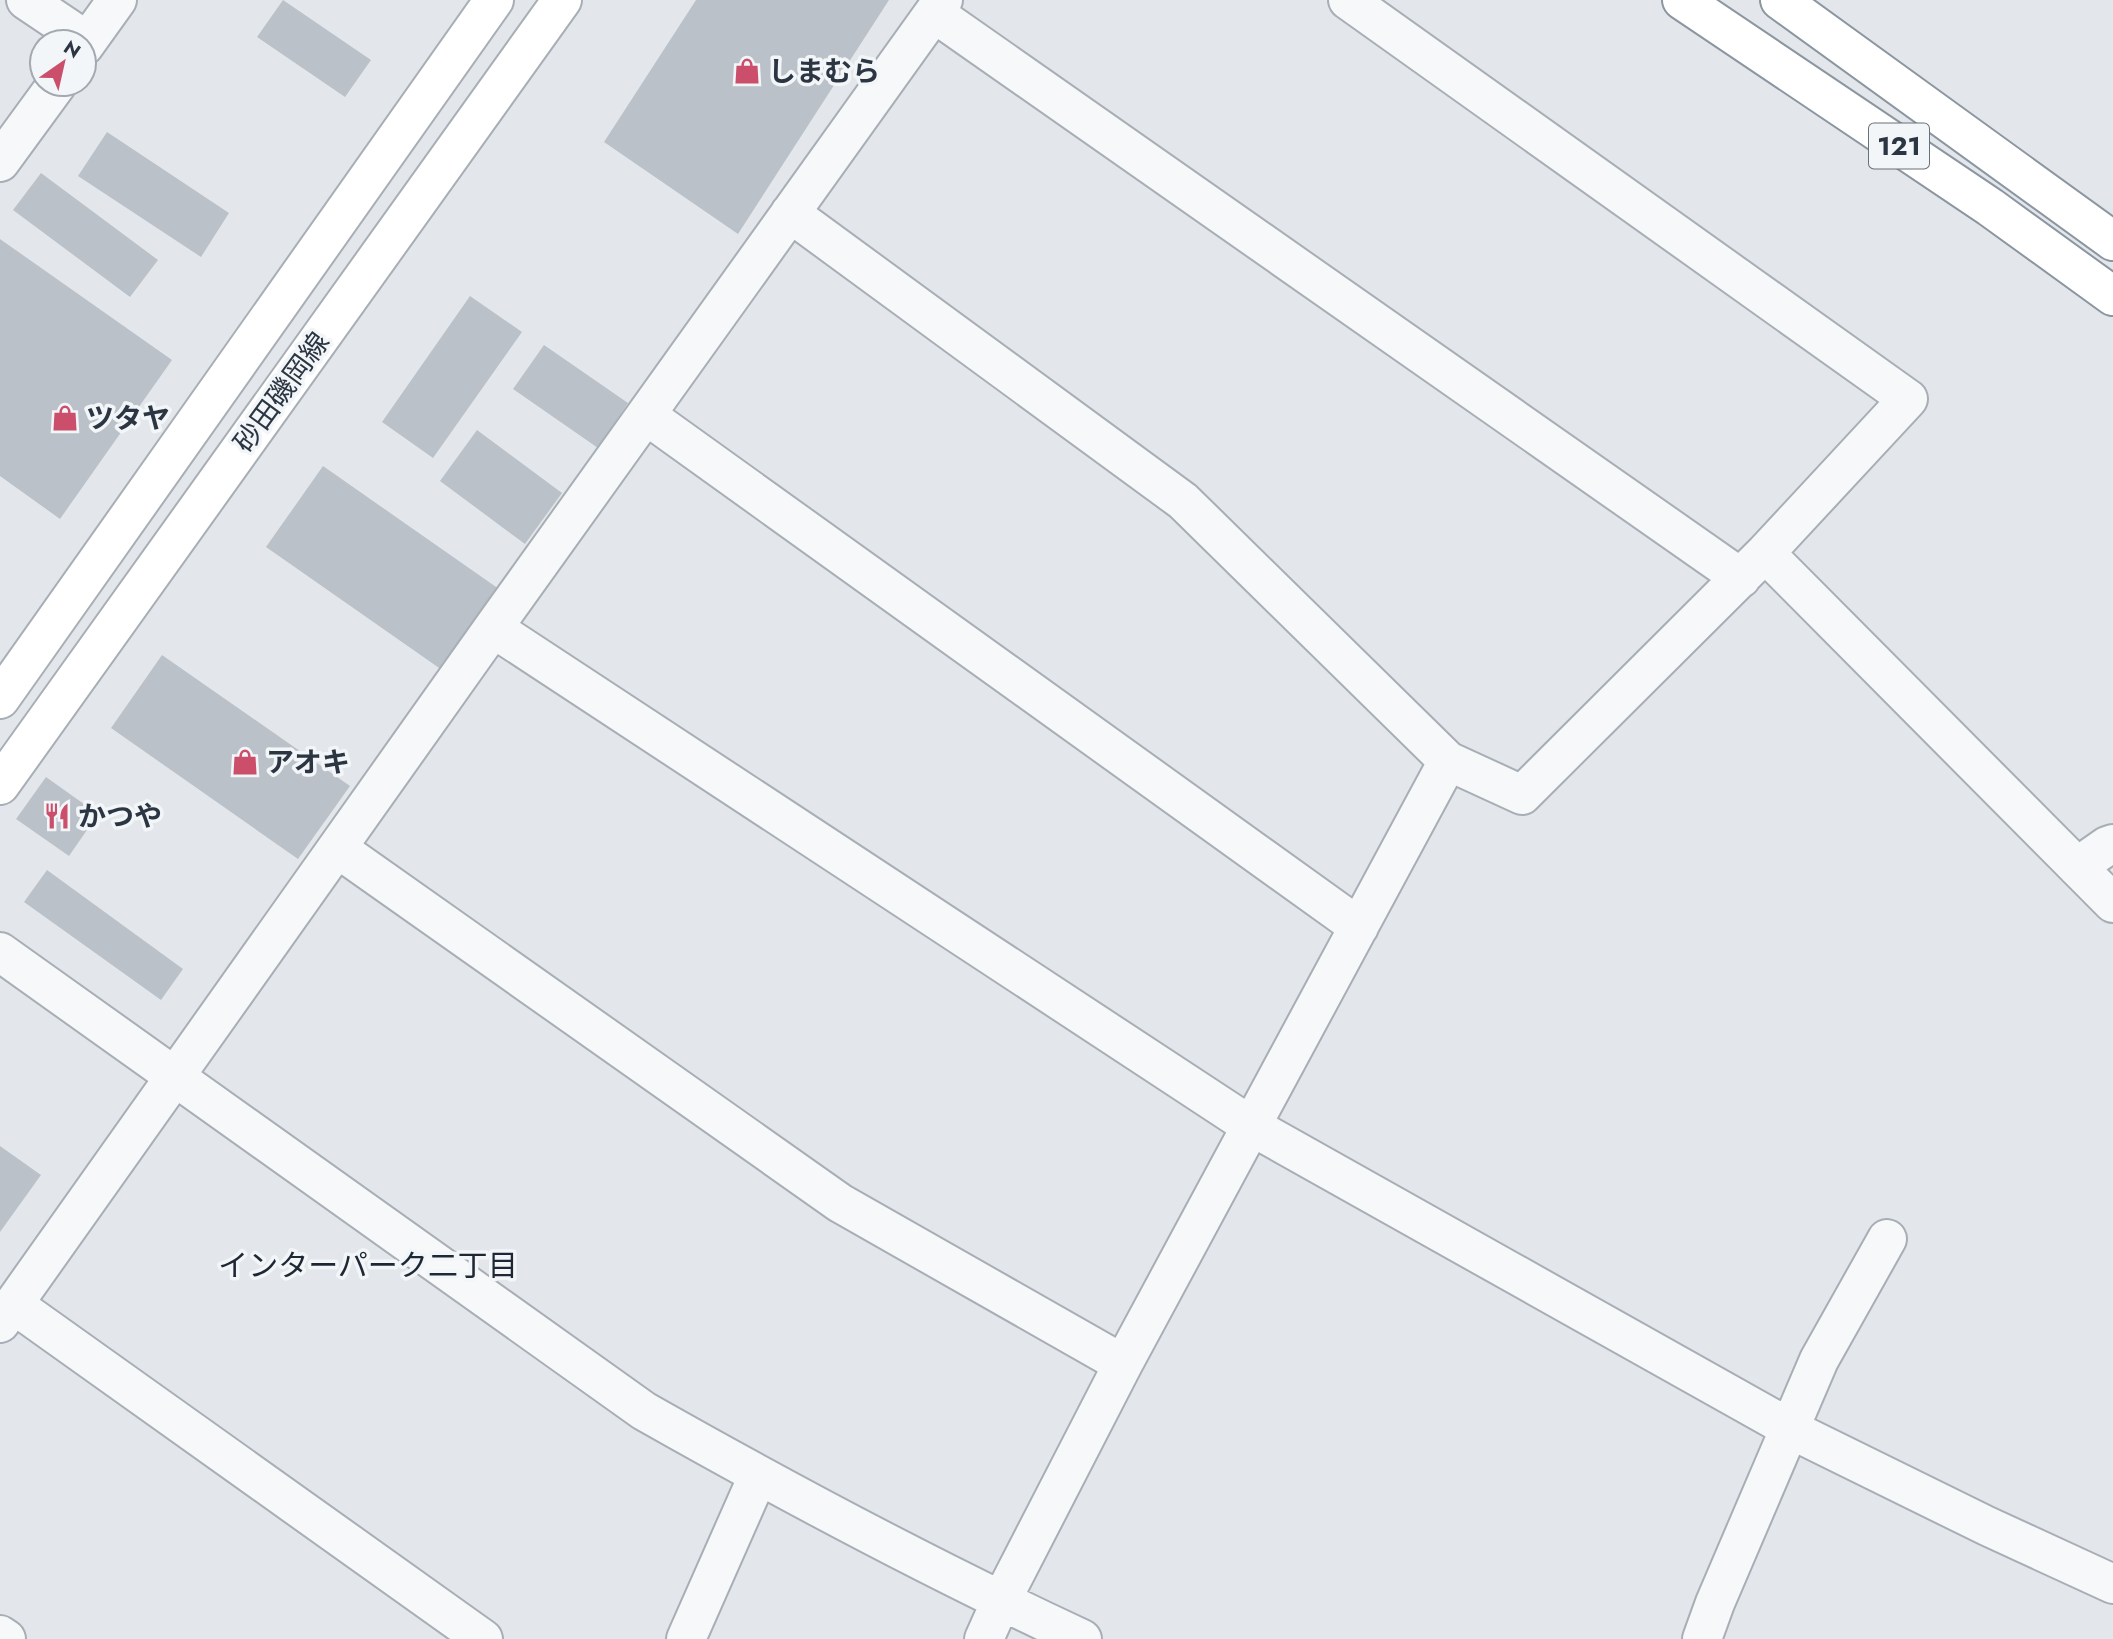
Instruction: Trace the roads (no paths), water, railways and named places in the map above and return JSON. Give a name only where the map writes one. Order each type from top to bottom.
[{"type":"main road","name":"砂田磯岡線","points":[[0,699],[494,0]]},
{"type":"main road","name":"砂田磯岡線","points":[[0,785],[562,0]]},
{"type":"main road","name":"121","points":[[1682,0],[1990,207],[2113,296]]},
{"type":"main road","name":"121","points":[[1780,0],[2113,241]]},
{"type":"street","points":[[26,0],[64,28]]},
{"type":"street","points":[[97,28],[117,0]]},
{"type":"street","points":[[790,214],[1182,501],[1448,761],[1522,795],[1753,566],[1908,399],[1348,0]]},
{"type":"street","points":[[483,1639],[7,1314],[493,628],[939,6],[1753,566],[2113,903]]},
{"type":"street","points":[[0,162],[47,98]]},
{"type":"street","points":[[646,415],[1359,927]]},
{"type":"street","points":[[493,628],[1251,1126],[1791,1429],[2113,1584]]},
{"type":"street","points":[[984,1639],[1123,1364],[1448,761]]},
{"type":"street","points":[[2077,867],[2113,844]]},
{"type":"street","points":[[337,848],[840,1203],[1123,1364]]},
{"type":"street","points":[[0,951],[644,1411],[758,1476],[1001,1601],[1082,1639]]},
{"type":"street","points":[[1702,1639],[1819,1360],[1887,1240]]},
{"type":"street","points":[[686,1639],[758,1476]]},
{"type":"street","points":[[0,1635],[6,1639]]},
{"type":"place","name":"しまむら","points":[[747,71]]},
{"type":"place","name":"ツタヤ","points":[[65,418]]},
{"type":"place","name":"アオキ","points":[[245,762]]},
{"type":"place","name":"かつや","points":[[57,816]]},
{"type":"district","name":"インターパーク二丁目","points":[[368,1266]]}]
